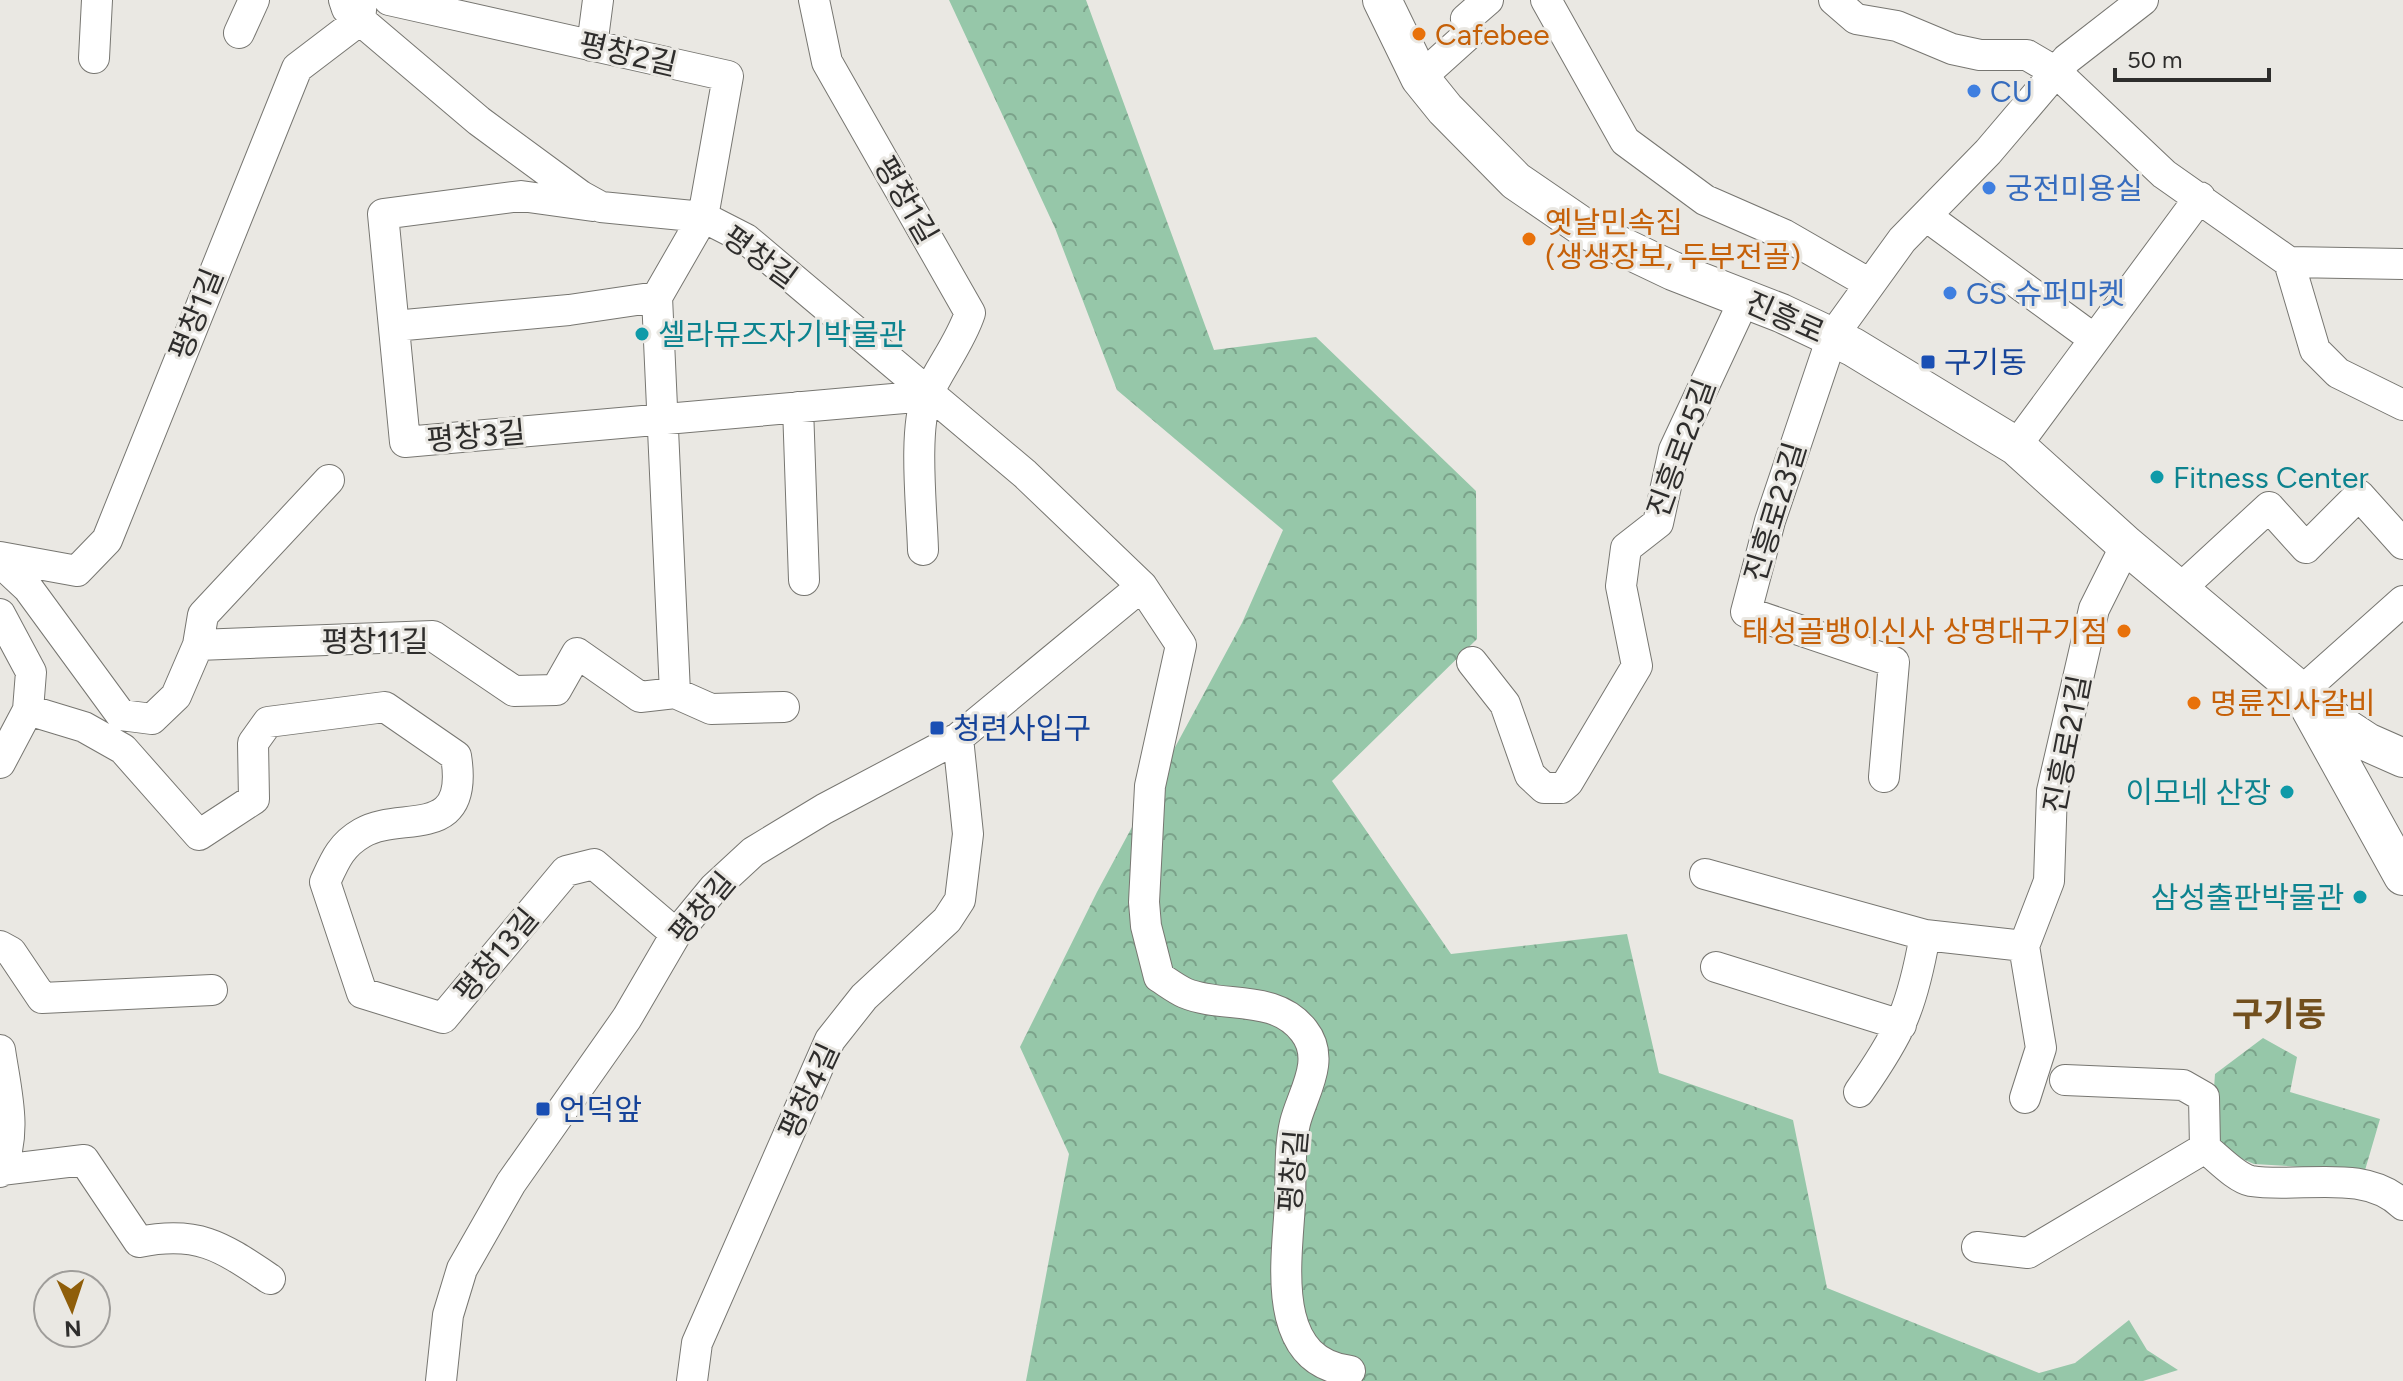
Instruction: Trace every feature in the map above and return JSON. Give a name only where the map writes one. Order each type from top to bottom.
[{"type":"main road","name":"진흥로","points":[[1382,0],[1420,78],[1445,109],[1509,174],[1589,231],[1673,271],[1745,298],[1832,337],[2016,446],[2126,545],[2301,692],[2357,736],[2403,758]]},
{"type":"main road","points":[[2301,692],[2401,872]]},
{"type":"street","points":[[94,58],[97,0]]},
{"type":"street","points":[[239,33],[254,0]]},
{"type":"street","name":"평창2길","points":[[389,0],[728,76],[703,217]]},
{"type":"street","points":[[592,46],[598,0]]},
{"type":"street","name":"평창1길","points":[[814,0],[827,62],[970,313],[963,334],[927,396]]},
{"type":"street","points":[[1420,78],[1470,33],[1466,19],[1488,0]]},
{"type":"street","points":[[1546,0],[1625,141],[1705,200],[1785,235],[1870,284]]},
{"type":"street","points":[[1834,0],[1856,19],[1897,26],[1952,49],[1980,55],[2027,55],[2056,72],[2164,174],[2289,262],[2403,264]]},
{"type":"street","points":[[1832,337],[1902,240],[1988,152],[2067,59],[2143,0]]},
{"type":"street","name":"평창1길","points":[[0,559],[77,571],[107,540],[297,68],[355,7]]},
{"type":"street","name":"평창길","points":[[355,7],[479,121],[601,207],[703,217],[746,239],[927,396],[1025,474],[1142,586],[1181,645],[1150,786],[1144,902],[1155,964],[1159,977],[1186,994],[1280,1010],[1305,1031],[1314,1055],[1309,1084],[1294,1125],[1284,1282],[1294,1330],[1310,1352],[1329,1368],[1350,1371]]},
{"type":"street","name":"평창3길","points":[[601,207],[521,196],[383,214],[405,442],[927,396]]},
{"type":"street","points":[[2016,446],[2200,197]]},
{"type":"street","points":[[1926,216],[2094,339]]},
{"type":"street","points":[[675,693],[657,297],[703,217]]},
{"type":"street","points":[[2289,262],[2315,350],[2338,373],[2403,405]]},
{"type":"street","points":[[394,326],[569,310],[657,297]]},
{"type":"street","name":"진흥로25길","points":[[1472,662],[1505,704],[1530,775],[1544,788],[1561,788],[1637,666],[1621,586],[1626,548],[1658,523],[1674,450],[1745,298]]},
{"type":"street","name":"진흥로23길","points":[[1832,337],[1770,521],[1746,612],[1894,662],[1884,777]]},
{"type":"street","points":[[923,550],[921,417],[927,396]]},
{"type":"street","points":[[798,407],[804,580]]},
{"type":"street","points":[[0,559],[28,588],[121,715],[152,719],[176,696],[198,645],[203,615],[329,480]]},
{"type":"street","points":[[2180,589],[2269,507],[2306,548],[2359,495],[2403,544]]},
{"type":"street","name":"진흥로21길","points":[[2024,946],[2049,881],[2052,791],[2094,609],[2126,545]]},
{"type":"street","name":"평창길","points":[[441,1381],[448,1315],[462,1269],[511,1183],[627,1018],[676,934],[714,888],[753,852],[824,809],[958,738],[1142,586]]},
{"type":"street","points":[[2301,692],[2403,601]]},
{"type":"street","points":[[0,614],[31,672],[28,710],[0,763]]},
{"type":"street","name":"평창11길","points":[[198,645],[433,636],[514,691],[556,690],[577,653],[640,697],[675,693],[711,709],[784,707]]},
{"type":"street","name":"평창13길","points":[[28,710],[84,727],[123,749],[199,835],[254,799],[253,743],[268,722],[385,707],[456,756],[459,777],[448,807],[431,820],[365,831],[340,849],[325,882],[362,993],[443,1018],[566,871],[594,864],[676,934]]},
{"type":"street","name":"평창4길","points":[[692,1381],[697,1343],[830,1040],[864,997],[947,920],[960,900],[968,834],[958,738]]},
{"type":"street","points":[[1705,874],[1925,935],[2024,946],[2041,1048],[2025,1098]]},
{"type":"street","points":[[1859,1092],[1901,1025],[1915,994],[1925,935]]},
{"type":"street","points":[[0,946],[11,952],[42,998],[212,990]]},
{"type":"street","points":[[1716,967],[1901,1025]]},
{"type":"street","points":[[0,1050],[9,1105],[3,1159],[84,1160],[139,1242],[170,1236],[219,1245],[270,1279]]},
{"type":"street","points":[[2065,1080],[2183,1085],[2204,1097],[2205,1148]]},
{"type":"street","points":[[2205,1148],[2248,1181],[2329,1180],[2391,1193],[2403,1205]]},
{"type":"street","points":[[1977,1247],[2028,1253],[2205,1148]]},
{"type":"green space","points":[[949,0],[1086,0],[1214,350],[1316,337],[1476,491],[1477,639],[1332,781],[1451,954],[1627,934],[1659,1073],[1793,1120],[1827,1288],[2039,1373],[2075,1363],[2129,1320],[2147,1350],[2178,1370],[2143,1381],[1026,1381],[1069,1154],[1020,1047],[1097,892],[1242,623],[1283,530],[1117,390],[1055,228]]},
{"type":"green space","points":[[2263,1038],[2297,1057],[2290,1092],[2380,1119],[2363,1177],[2321,1168],[2254,1164],[2210,1145],[2215,1074]]},
{"type":"place","name":"Cafebee","points":[[1419,34]]},
{"type":"place","name":"CU","points":[[1974,91]]},
{"type":"place","name":"궁전미용실","points":[[1989,188]]},
{"type":"place","name":"옛날민속집 (생생장보, 두부전골)","points":[[1529,239]]},
{"type":"place","name":"GS 슈퍼마켓","points":[[1950,293]]},
{"type":"place","name":"셀라뮤즈자기박물관","points":[[642,334]]},
{"type":"place","name":"구기동","points":[[1928,362]]},
{"type":"place","name":"Fitness Center","points":[[2157,477]]},
{"type":"place","name":"태성골뱅이신사 상명대구기점","points":[[2124,631]]},
{"type":"place","name":"명륜진사갈비","points":[[2194,703]]},
{"type":"place","name":"청련사입구","points":[[937,728]]},
{"type":"place","name":"이모네 산장","points":[[2287,792]]},
{"type":"place","name":"삼성출판박물관","points":[[2360,897]]},
{"type":"place","name":"언덕앞","points":[[543,1109]]},
{"type":"district","name":"구기동","points":[[2279,1014]]}]
